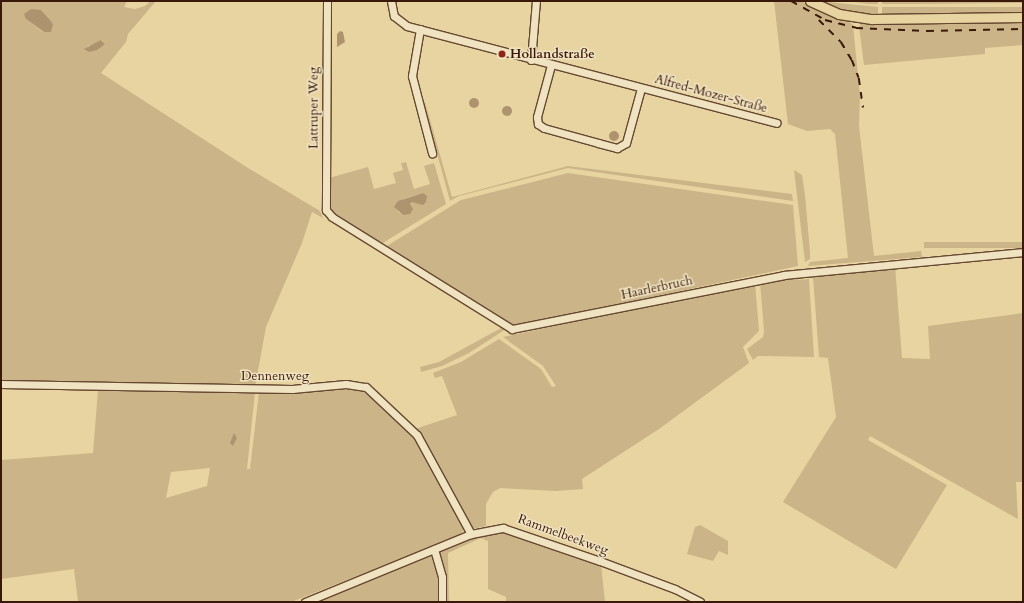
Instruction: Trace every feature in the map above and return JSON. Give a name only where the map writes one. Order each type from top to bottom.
[{"type":"main road","points":[[810,1],[839,14],[872,19],[1023,17]]},
{"type":"street","name":"Lattruper Weg","points":[[327,1],[326,189],[328,214]]},
{"type":"street","name":"Alfred-Mozer-Straße","points":[[392,1],[392,12],[397,20],[420,29],[531,60],[776,123]]},
{"type":"street","points":[[531,60],[536,1]]},
{"type":"street","points":[[420,29],[412,76],[432,153]]},
{"type":"street","name":"Alfred-Mozer-Straße","points":[[551,65],[537,117],[538,124],[544,128],[617,148],[626,143],[641,88]]},
{"type":"street","name":"Haarlerbruch","points":[[328,214],[508,327],[516,329],[778,276],[1023,252]]},
{"type":"street","name":"Dennenweg","points":[[1,384],[292,389],[346,384],[366,387],[417,435],[471,534]]},
{"type":"street","name":"Rammelbeekweg","points":[[305,602],[471,534],[494,528],[509,528],[675,589],[700,602]]},
{"type":"street","points":[[434,549],[442,577],[442,602]]},
{"type":"shaded area","points":[[1,1],[127,1],[124,7],[135,9],[145,6],[150,1],[156,1],[128,34],[126,42],[101,73],[248,168],[320,211],[323,218],[312,212],[302,243],[266,327],[255,387],[1,383]],"holes":[[[41,10],[53,24],[43,32],[26,19]],[[102,40],[105,44],[92,51],[87,46],[95,45]]]},
{"type":"shaded area","points":[[774,1],[801,1],[833,17],[849,21],[853,25],[860,96],[859,126],[874,256],[921,251],[922,257],[808,266],[810,262],[848,258],[835,134],[830,129],[807,131],[788,124]]},
{"type":"shaded area","points":[[817,1],[878,7],[878,17],[849,13]]},
{"type":"shaded area","points":[[847,1],[878,1],[878,4],[868,4]]},
{"type":"shaded area","points":[[882,1],[1023,1],[1023,3],[882,4]]},
{"type":"shaded area","points":[[882,7],[1023,7],[1023,13],[882,17]]},
{"type":"shaded area","points":[[31,9],[41,10],[50,20],[53,24],[51,32],[44,32],[26,19],[24,14]]},
{"type":"shaded area","points":[[1023,20],[1023,45],[985,48],[985,54],[864,65],[859,27],[861,23]]},
{"type":"shaded area","points":[[340,31],[343,32],[345,42],[337,47],[337,34]]},
{"type":"shaded area","points":[[101,40],[105,44],[97,50],[89,52],[84,49]]},
{"type":"shaded area","points":[[472,98],[476,98],[478,99],[478,107],[472,108],[469,105],[469,101]]},
{"type":"shaded area","points":[[423,102],[425,102],[452,197],[568,166],[792,194],[793,201],[568,168],[459,196],[450,201]]},
{"type":"shaded area","points":[[507,106],[512,111],[507,116],[502,111]]},
{"type":"shaded area","points":[[612,131],[616,131],[619,136],[616,141],[612,141],[609,138],[609,134]]},
{"type":"shaded area","points":[[406,162],[414,189],[430,184],[424,166],[434,163],[446,204],[378,246],[330,213],[329,178],[368,167],[374,189],[396,183],[393,173],[403,170],[401,163]],"holes":[[[423,193],[417,203],[412,202],[403,215],[397,211],[403,199]]]},
{"type":"shaded area","points":[[794,170],[802,175],[805,195],[810,259],[805,262]]},
{"type":"shaded area","points":[[568,173],[793,205],[798,266],[512,327],[382,249],[461,200]]},
{"type":"shaded area","points":[[423,193],[427,196],[426,202],[423,205],[412,202],[410,204],[413,209],[410,214],[403,215],[394,207],[398,201]]},
{"type":"shaded area","points":[[924,242],[1023,242],[1023,248],[924,248]]},
{"type":"shaded area","points":[[895,265],[902,358],[930,359],[928,326],[1023,313],[1023,482],[1016,482],[1018,519],[870,436],[868,440],[947,485],[896,569],[783,502],[836,417],[828,358],[819,357],[813,277]]},
{"type":"shaded area","points":[[797,274],[798,280],[809,279],[814,357],[758,356],[753,360],[747,349],[763,337],[764,331],[760,282]]},
{"type":"shaded area","points":[[755,283],[759,331],[743,347],[749,363],[659,429],[582,479],[583,489],[556,491],[500,488],[493,492],[486,504],[486,526],[472,529],[415,429],[457,415],[442,376],[435,378],[433,373],[461,362],[499,339],[541,369],[552,387],[556,386],[543,366],[503,337]]},
{"type":"shaded area","points":[[503,327],[506,329],[469,353],[442,366],[421,372],[420,367],[439,362]]},
{"type":"shaded area","points":[[358,389],[366,392],[397,417],[418,439],[464,529],[461,535],[291,602],[78,602],[74,569],[1,579],[1,460],[93,453],[98,390],[255,392],[247,469],[250,469],[259,392]],"holes":[[[210,468],[207,486],[166,498],[171,472]]]},
{"type":"shaded area","points":[[234,433],[237,438],[233,446],[230,443]]},
{"type":"shaded area","points":[[700,525],[728,541],[728,555],[719,551],[713,561],[687,554],[695,527]]},
{"type":"shaded area","points":[[509,531],[601,564],[605,602],[506,602],[506,597],[488,589],[488,541],[481,538],[448,553],[449,602],[444,602],[439,551],[480,534]]},
{"type":"shaded area","points":[[429,555],[433,556],[439,570],[440,602],[308,602]]},
{"type":"railway","points":[[791,1],[825,20],[856,28],[927,31],[1023,29]]},
{"type":"railway","points":[[819,20],[841,42],[852,60],[859,78],[863,108]]},
{"type":"place","name":"Hollandstraße","points":[[502,54]]}]
